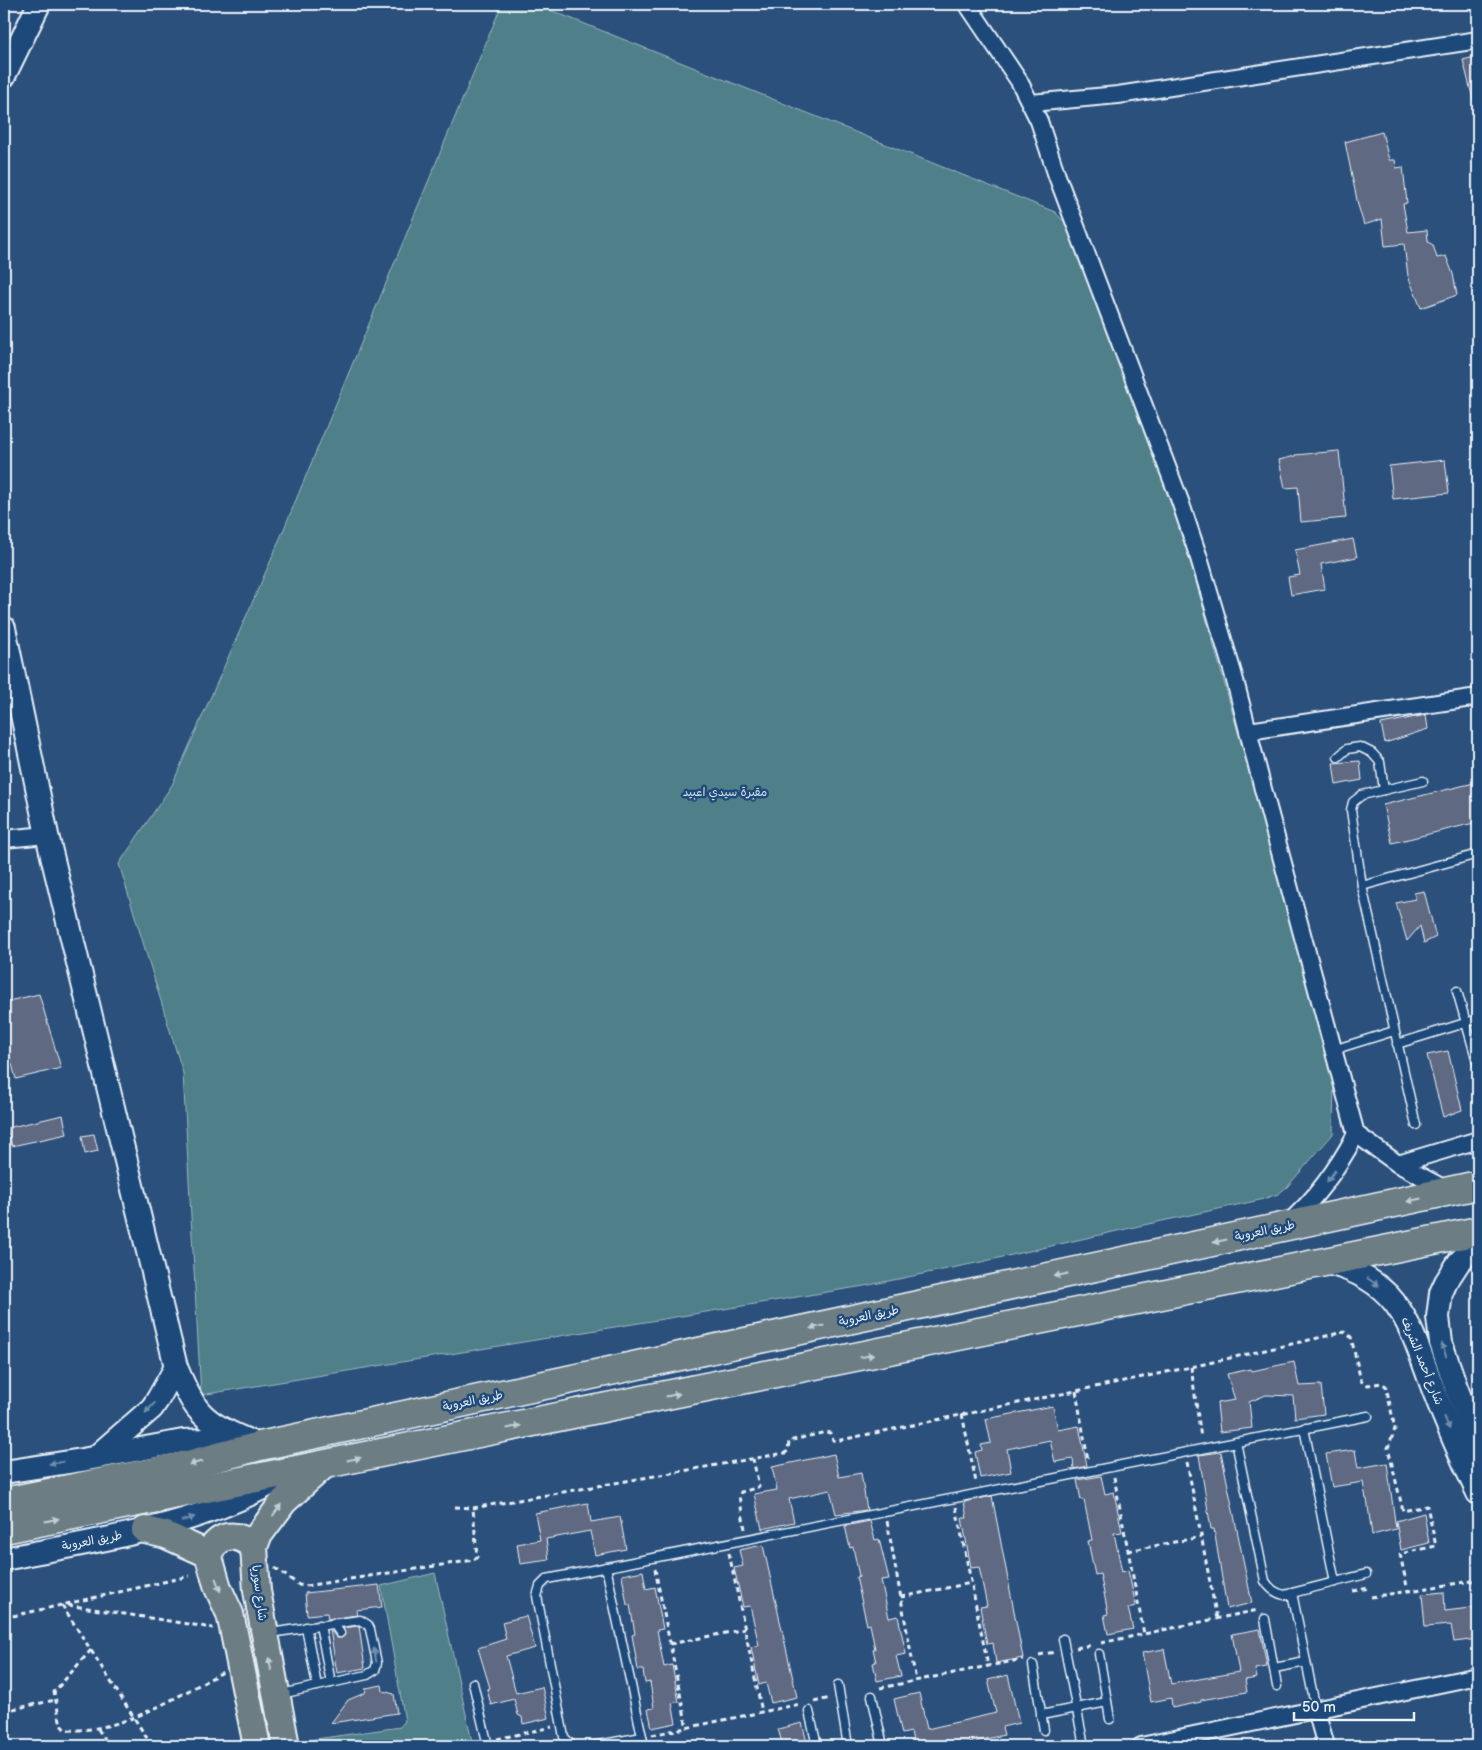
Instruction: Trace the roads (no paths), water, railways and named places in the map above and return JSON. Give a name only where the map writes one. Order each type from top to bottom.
[{"type":"highway","name":"طريق العروبة","points":[[4,1502],[184,1466],[260,1446],[1478,1185]]},
{"type":"highway","name":"طريق العروبة","points":[[4,1529],[1478,1232]]},
{"type":"main road","points":[[4,76],[39,4]]},
{"type":"main road","points":[[4,628],[47,835],[176,1367],[188,1395],[198,1410],[215,1425],[260,1446]]},
{"type":"main road","name":"شارع أحمد الشريف","points":[[1478,1244],[1459,1262],[1446,1282],[1440,1299],[1438,1317],[1441,1343],[1478,1445]]},
{"type":"main road","name":"شارع أحمد الشريف","points":[[1328,1263],[1357,1272],[1393,1299],[1409,1324],[1451,1433],[1478,1493]]},
{"type":"main road","points":[[1409,1324],[1438,1317]]},
{"type":"main road","points":[[96,1458],[152,1408],[176,1367]]},
{"type":"main road","name":"طريق العروبة","points":[[4,1472],[96,1458],[182,1441],[206,1440],[260,1446]]},
{"type":"main road","name":"شارع سوريا","points":[[286,1746],[258,1591],[254,1547],[258,1536],[284,1501],[323,1466]]},
{"type":"main road","name":"طريق العروبة","points":[[4,1558],[145,1530],[180,1521],[226,1506],[269,1485],[289,1472]]},
{"type":"main road","points":[[145,1530],[166,1535],[208,1554]]},
{"type":"main road","points":[[254,1547],[241,1537],[229,1536],[213,1544],[208,1554],[218,1588],[225,1601],[234,1628],[257,1746]]},
{"type":"street","points":[[967,4],[1005,59],[1031,103],[1046,138],[1057,176],[1180,501],[1217,615],[1356,1134],[1398,1164],[1451,1192]]},
{"type":"street","points":[[1031,103],[1118,95],[1478,40]]},
{"type":"street","points":[[1249,731],[1478,697]]},
{"type":"street","points":[[4,839],[47,835]]},
{"type":"street","points":[[1282,1228],[1298,1215],[1324,1185],[1356,1134]]},
{"type":"street","points":[[1398,1164],[1478,1140]]},
{"type":"street","points":[[1140,1746],[1478,1676]]},
{"type":"street","points":[[1316,1710],[1326,1746]]},
{"type":"lane","points":[[1338,757],[1347,749],[1360,747],[1372,753],[1380,762],[1384,790]]},
{"type":"lane","points":[[1416,1125],[1362,886],[1351,810],[1353,802],[1362,795],[1422,781]]},
{"type":"lane","points":[[1362,886],[1478,854]]},
{"type":"lane","points":[[1457,991],[1478,1065]]},
{"type":"lane","points":[[1397,1044],[1478,1019]]},
{"type":"lane","points":[[1333,1050],[1394,1031]]},
{"type":"lane","points":[[572,1746],[564,1737],[537,1596],[543,1582],[548,1579],[1368,1416]]},
{"type":"lane","points":[[1304,1428],[1335,1582]]},
{"type":"lane","points":[[1236,1442],[1265,1581],[1269,1588],[1276,1593],[1284,1595],[1366,1574]]},
{"type":"lane","points":[[606,1567],[644,1746]]},
{"type":"lane","points":[[1292,1593],[1316,1710]]},
{"type":"lane","points":[[1265,1619],[1277,1686]]},
{"type":"lane","points":[[265,1633],[360,1620],[368,1625],[370,1629],[377,1662],[375,1670],[367,1676],[276,1695]]},
{"type":"lane","points":[[333,1623],[340,1633]]},
{"type":"lane","points":[[320,1625],[331,1683]]},
{"type":"lane","points":[[306,1627],[316,1686]]},
{"type":"lane","points":[[1063,1639],[1084,1746]]},
{"type":"lane","points":[[1099,1654],[1110,1719]]},
{"type":"lane","points":[[1274,1668],[1306,1662]]},
{"type":"lane","points":[[1033,1666],[1044,1730]]},
{"type":"lane","points":[[345,1680],[347,1671]]},
{"type":"lane","points":[[473,1683],[488,1744]]},
{"type":"lane","points":[[838,1685],[848,1746]]},
{"type":"lane","points":[[872,1696],[883,1746]]},
{"type":"lane","points":[[1042,1715],[1107,1702]]},
{"type":"lane","points":[[809,1711],[816,1746]]},
{"type":"lane","points":[[593,1746],[642,1737]]},
{"type":"park label","name":"مقبرة سيدي اعبيد","points":[[725,792]]}]
